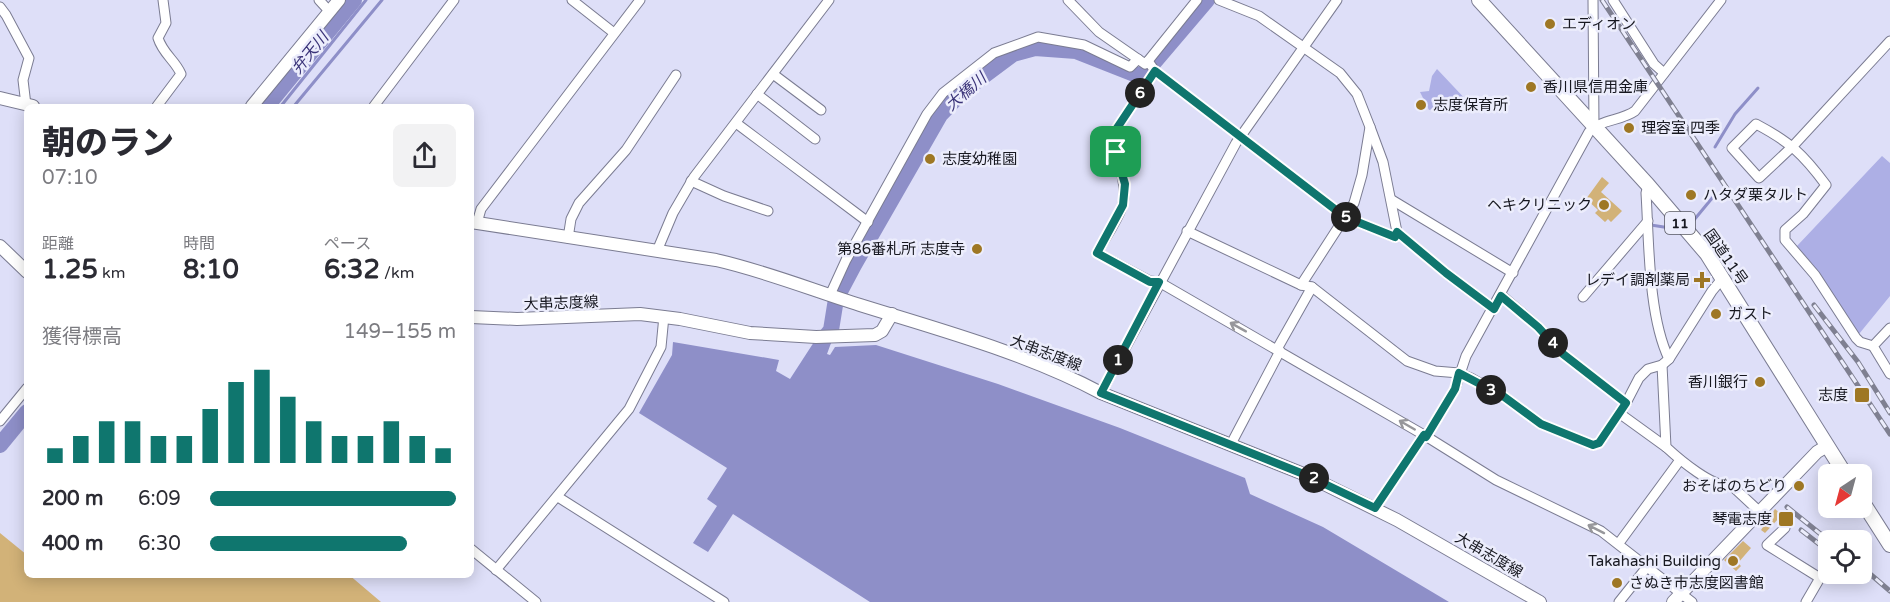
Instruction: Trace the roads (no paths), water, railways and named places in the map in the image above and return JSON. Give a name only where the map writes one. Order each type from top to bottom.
[{"type":"highway","name":"国道11号","points":[[1479,0],[1648,185],[1707,254],[1839,464]]},
{"type":"highway","points":[[1872,517],[1890,545]]},
{"type":"main road","points":[[254,104],[339,0]]},
{"type":"main road","points":[[0,98],[24,104]]},
{"type":"main road","name":"大串志度線","points":[[474,222],[749,268],[987,346],[1074,379],[1101,393],[1306,475],[1375,508],[1540,602]]},
{"type":"main road","points":[[0,246],[24,269]]},
{"type":"main road","name":"大串志度線","points":[[474,317],[517,320],[664,316],[750,333],[816,337],[875,335],[882,331],[892,314]]},
{"type":"main road","points":[[1677,597],[1817,452],[1827,446]]},
{"type":"street","points":[[158,104],[181,74],[177,65],[162,51],[158,38],[166,23],[163,0]]},
{"type":"street","points":[[319,0],[330,12]]},
{"type":"street","points":[[376,104],[454,0]]},
{"type":"street","points":[[572,0],[614,33]]},
{"type":"street","points":[[474,222],[481,209],[640,0]]},
{"type":"street","points":[[657,251],[673,213],[691,182],[829,0]]},
{"type":"street","points":[[1068,0],[1099,32],[1145,64],[1197,0]]},
{"type":"street","points":[[1148,61],[1155,71],[1239,138],[1345,217],[1395,237],[1397,232],[1392,200],[1383,162],[1357,94],[1340,73],[1259,16],[1219,0]]},
{"type":"street","points":[[1101,393],[1159,282],[1239,138],[1337,0]]},
{"type":"street","points":[[1375,508],[1455,389],[1466,356],[1594,127],[1593,0]]},
{"type":"street","points":[[1613,0],[1654,64],[1664,73]]},
{"type":"street","points":[[1594,127],[1627,117],[1635,111],[1721,0]]},
{"type":"street","points":[[0,8],[29,58],[23,80],[29,104]]},
{"type":"street","points":[[835,297],[846,260],[932,107],[943,93],[994,53],[1038,38],[1084,45],[1130,67],[1138,58]]},
{"type":"street","points":[[1890,41],[1793,146],[1759,178],[1732,148],[1755,124],[1793,146],[1806,158],[1826,185],[1803,214],[1785,230],[1785,240],[1815,275],[1860,342],[1873,346],[1890,374]]},
{"type":"street","points":[[1155,71],[1111,137],[1125,184],[1123,205],[1097,253],[1150,282],[1159,282],[1425,436],[1496,480],[1601,531],[1647,567],[1677,597],[1692,602]]},
{"type":"street","points":[[773,74],[821,110]]},
{"type":"street","points":[[568,238],[571,219],[579,203],[626,150],[676,75]]},
{"type":"street","points":[[757,94],[815,139]]},
{"type":"street","points":[[736,123],[868,222]]},
{"type":"street","points":[[1301,285],[1354,203],[1362,175],[1370,127]]},
{"type":"street","points":[[691,182],[768,211]]},
{"type":"street","points":[[1648,185],[1646,193],[1651,251],[1649,266],[1666,362],[1666,447]]},
{"type":"street","points":[[1392,200],[1513,273]]},
{"type":"street","points":[[1583,297],[1648,221]]},
{"type":"street","points":[[1187,231],[1301,285],[1312,287],[1407,361],[1435,371],[1459,373],[1503,396],[1541,424],[1593,445],[1599,443],[1626,403],[1639,378],[1648,369],[1666,362],[1722,279]]},
{"type":"street","points":[[1397,232],[1494,309]]},
{"type":"street","points":[[1231,444],[1312,287]]},
{"type":"street","points":[[1501,296],[1538,327],[1563,354],[1626,403]]},
{"type":"street","points":[[496,570],[629,409],[661,347],[664,316]]},
{"type":"street","points":[[1873,346],[1890,328]]},
{"type":"street","points":[[0,421],[24,392]]},
{"type":"street","points":[[1619,413],[1680,460],[1723,487],[1732,486],[1760,512]]},
{"type":"street","points":[[1619,543],[1680,460]]},
{"type":"street","points":[[558,496],[724,602]]},
{"type":"street","points":[[1785,528],[1767,545],[1820,578],[1806,602]]},
{"type":"street","points":[[474,552],[536,602]]},
{"type":"street","points":[[1619,602],[1647,567]]},
{"type":"waterway","name":"弁天川","points":[[269,104],[354,0]]},
{"type":"waterway","points":[[283,104],[366,0]]},
{"type":"waterway","points":[[296,104],[382,0]]},
{"type":"waterway","name":"大橋川","points":[[821,343],[831,330],[836,299],[854,265],[940,115],[962,92],[1013,54],[1035,48],[1076,51],[1137,75],[1144,74],[1207,0]]},
{"type":"waterway","points":[[1715,147],[1735,114],[1758,88]]},
{"type":"waterway","points":[[1694,220],[1713,197]]},
{"type":"waterway","points":[[1651,225],[1670,228]]},
{"type":"waterway","name":"弁天川","points":[[0,445],[24,416]]},
{"type":"railway","points":[[1602,0],[1890,434]]},
{"type":"railway","points":[[1814,305],[1858,362],[1890,413]]},
{"type":"railway","points":[[1787,507],[1818,532]]},
{"type":"railway","points":[[1801,530],[1818,543]]},
{"type":"railway","points":[[1872,576],[1890,591]]},
{"type":"place","name":"エディオン","points":[[1550,24]]},
{"type":"place","name":"香川県信用金庫","points":[[1531,87]]},
{"type":"place","name":"志度保育所","points":[[1421,105]]},
{"type":"place","name":"理容室 四季","points":[[1629,128]]},
{"type":"place","name":"志度幼稚園","points":[[930,159]]},
{"type":"place","name":"ハタダ栗タルト","points":[[1691,195]]},
{"type":"place","name":"ヘキクリニック","points":[[1604,205]]},
{"type":"place","name":"第86番札所 志度寺","points":[[977,249]]},
{"type":"place","name":"レデイ調剤薬局","points":[[1702,280]]},
{"type":"place","name":"ガスト","points":[[1716,314]]},
{"type":"place","name":"香川銀行","points":[[1760,382]]},
{"type":"place","name":"志度","points":[[1862,395]]},
{"type":"place","name":"おそばのちどり","points":[[1799,486]]},
{"type":"place","name":"琴電志度","points":[[1786,519]]},
{"type":"place","name":"Takahashi Building","points":[[1733,561]]},
{"type":"place","name":"さぬき市志度図書館","points":[[1617,583]]}]
